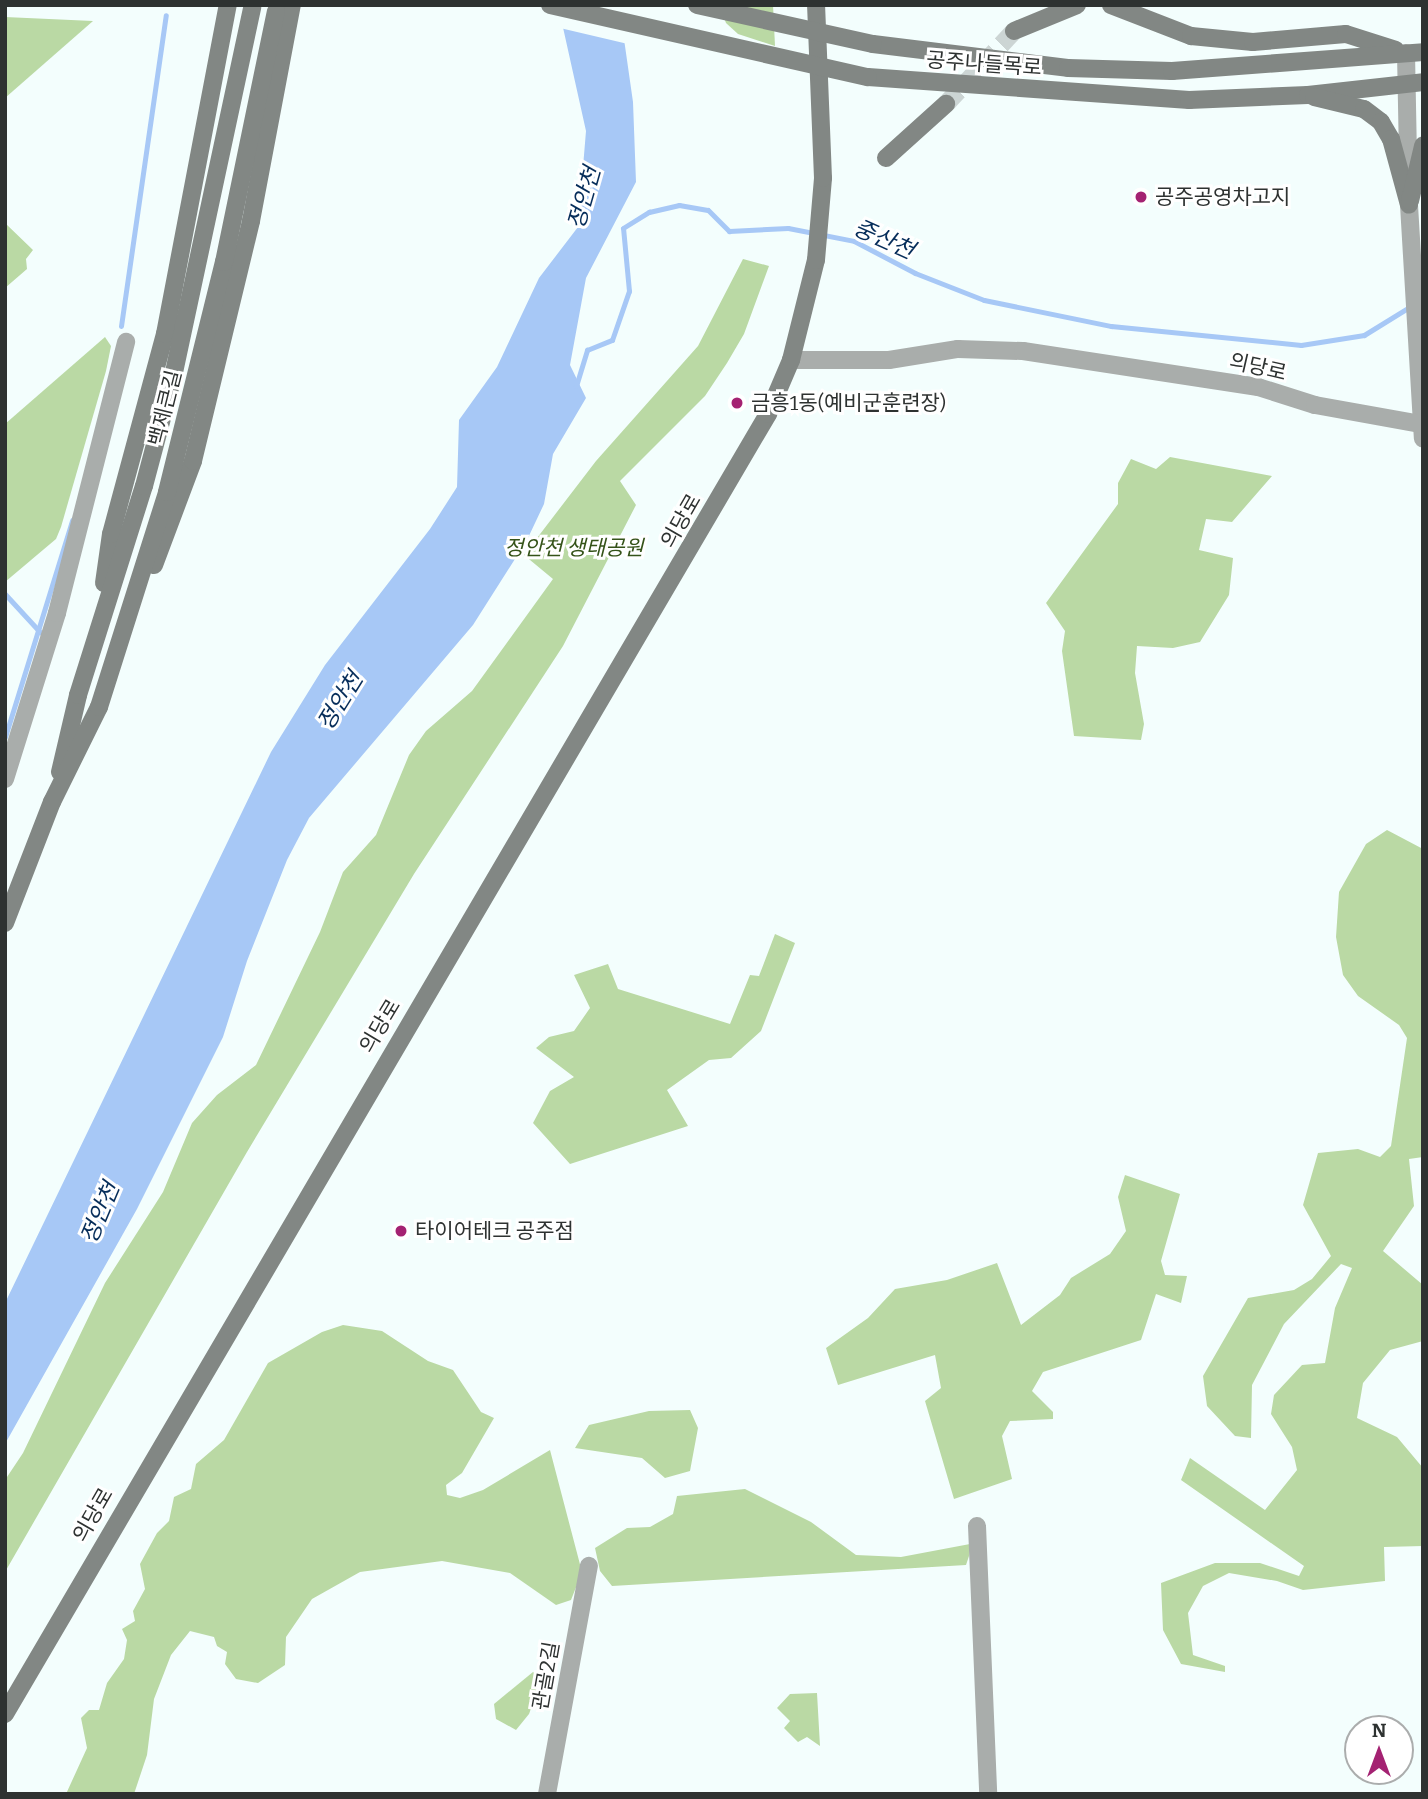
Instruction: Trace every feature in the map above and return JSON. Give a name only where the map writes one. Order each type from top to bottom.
[{"type":"main road","points":[[99,624],[111,534],[165,334],[228,5]]},
{"type":"main road","name":"공주나들목로","points":[[550,5],[868,77],[1189,100],[1308,95],[1415,83]]},
{"type":"main road","name":"공주나들목로","points":[[697,5],[873,44],[1068,68],[1172,71],[1415,52]]},
{"type":"main road","name":"의당로","points":[[5,1714],[688,555],[768,414],[791,360],[816,260],[822,178],[816,5]]},
{"type":"main road","points":[[1014,32],[1077,5]]},
{"type":"main road","points":[[1111,5],[1191,36],[1253,42],[1346,34],[1415,52]]},
{"type":"main road","name":"백제큰길","points":[[52,802],[99,624],[145,486],[173,377],[252,7]]},
{"type":"main road","name":"백제큰길","points":[[5,923],[52,802],[99,707],[167,492],[196,383],[284,8]]},
{"type":"main road","points":[[1308,95],[1364,109],[1381,122],[1391,139],[1409,205]]},
{"type":"main road","points":[[886,158],[946,104]]},
{"type":"main road","points":[[1409,205],[1423,146]]},
{"type":"street","points":[[1415,52],[1409,205],[1422,432]]},
{"type":"street","points":[[5,779],[57,613],[126,342]]},
{"type":"street","name":"의당로","points":[[791,360],[889,360],[958,349],[1023,351],[1258,387],[1315,405],[1422,432]]},
{"type":"street","points":[[978,1526],[988,1794]]},
{"type":"street","name":"관골2길","points":[[547,1794],[589,1566]]},
{"type":"green space","points":[[719,5],[773,5],[775,46],[738,34],[726,23]]},
{"type":"green space","points":[[5,17],[93,21],[5,98]]},
{"type":"green space","points":[[5,223],[33,250],[26,259],[27,269],[5,288]]},
{"type":"green space","name":"정안천 생태공원","points":[[743,259],[769,266],[744,334],[705,396],[620,481],[636,505],[563,646],[414,874],[247,1152],[5,1572],[5,1480],[23,1453],[105,1283],[163,1192],[192,1123],[217,1095],[256,1065],[320,932],[343,872],[376,835],[409,755],[426,731],[472,691],[553,579],[524,555],[596,461],[698,346]]},
{"type":"green space","points":[[105,337],[111,346],[106,371],[61,527],[56,539],[5,582],[5,424]]},
{"type":"green space","points":[[1170,457],[1272,476],[1232,522],[1206,519],[1199,550],[1233,558],[1229,595],[1200,642],[1173,648],[1137,646],[1135,673],[1144,724],[1141,740],[1074,736],[1062,651],[1065,631],[1046,603],[1118,504],[1118,483],[1131,459],[1156,469]]},
{"type":"green space","points":[[1387,830],[1423,849],[1423,1157],[1409,1159],[1414,1206],[1383,1251],[1423,1285],[1423,1341],[1390,1350],[1363,1383],[1357,1418],[1397,1437],[1423,1468],[1423,1546],[1384,1547],[1385,1581],[1303,1590],[1277,1581],[1229,1573],[1203,1586],[1188,1613],[1193,1655],[1225,1666],[1225,1672],[1181,1664],[1163,1630],[1161,1583],[1215,1563],[1260,1563],[1299,1576],[1304,1566],[1181,1480],[1190,1458],[1265,1510],[1297,1470],[1292,1447],[1271,1414],[1274,1395],[1302,1365],[1325,1363],[1335,1308],[1352,1268],[1341,1264],[1284,1324],[1252,1385],[1251,1438],[1235,1436],[1207,1406],[1203,1376],[1248,1298],[1294,1290],[1312,1279],[1331,1256],[1303,1205],[1318,1153],[1358,1149],[1380,1157],[1391,1146],[1407,1038],[1399,1025],[1358,996],[1343,975],[1336,937],[1339,892],[1366,844]]},
{"type":"green space","points":[[775,934],[795,943],[761,1031],[731,1058],[709,1060],[667,1090],[688,1126],[570,1164],[533,1123],[550,1091],[574,1077],[536,1048],[549,1037],[574,1031],[590,1008],[574,975],[608,964],[618,989],[730,1024],[750,975],[759,976]]},
{"type":"green space","points":[[1125,1175],[1180,1194],[1161,1261],[1165,1275],[1187,1276],[1181,1303],[1156,1294],[1141,1340],[1043,1372],[1032,1391],[1053,1412],[1053,1419],[1010,1421],[1002,1436],[1012,1479],[954,1499],[925,1401],[941,1388],[935,1355],[838,1385],[826,1348],[868,1318],[895,1289],[947,1280],[997,1263],[1021,1325],[1060,1295],[1071,1278],[1110,1254],[1126,1231],[1118,1197]]},
{"type":"green space","points":[[343,1325],[382,1331],[428,1361],[453,1370],[481,1412],[494,1418],[462,1473],[446,1485],[447,1495],[460,1498],[483,1490],[550,1450],[582,1572],[571,1600],[556,1605],[510,1573],[442,1561],[360,1572],[312,1599],[286,1637],[285,1665],[258,1683],[236,1679],[225,1664],[227,1652],[217,1646],[214,1637],[190,1631],[171,1655],[154,1699],[147,1755],[134,1794],[66,1794],[87,1748],[81,1718],[89,1710],[99,1710],[107,1683],[124,1659],[127,1640],[122,1629],[135,1621],[133,1611],[145,1589],[140,1564],[157,1533],[169,1521],[174,1497],[191,1489],[196,1464],[224,1440],[268,1363],[322,1332]]},
{"type":"green space","points":[[690,1410],[698,1428],[690,1471],[665,1478],[642,1458],[575,1448],[589,1425],[649,1411]]},
{"type":"green space","points":[[745,1489],[811,1522],[856,1555],[901,1557],[970,1544],[969,1556],[966,1565],[612,1586],[600,1571],[595,1548],[627,1528],[650,1527],[673,1514],[677,1496]]},
{"type":"green space","points":[[533,1672],[542,1678],[529,1714],[516,1730],[496,1719],[494,1704]]},
{"type":"green space","points":[[817,1693],[820,1746],[807,1737],[798,1742],[784,1728],[790,1721],[777,1708],[790,1694]]},
{"type":"water","name":"정안천","points":[[558,5],[622,25],[633,102],[636,182],[586,278],[570,365],[586,398],[553,454],[544,504],[527,540],[473,625],[309,818],[287,860],[247,961],[223,1037],[137,1209],[5,1444],[5,1303],[271,752],[325,665],[430,529],[457,487],[459,420],[497,367],[539,278],[578,227],[586,131]]},
{"type":"pier","points":[[555,5],[623,5],[628,44],[560,28]]},
{"type":"waterway","points":[[121,326],[166,15]]},
{"type":"waterway","name":"중산천","points":[[576,386],[587,350],[612,340],[629,291],[623,228],[649,212],[679,205],[708,210],[729,231],[788,228],[854,241],[915,273],[984,300],[1111,326],[1301,345],[1364,335],[1411,306]]},
{"type":"waterway","points":[[5,737],[72,520]]},
{"type":"waterway","points":[[5,594],[40,632]]},
{"type":"tunnel","points":[[946,104],[1014,31]]},
{"type":"place","name":"공주공영차고지","points":[[1141,197]]},
{"type":"place","name":"금흥1동(예비군훈련장)","points":[[737,403]]},
{"type":"place","name":"타이어테크 공주점","points":[[401,1231]]}]
